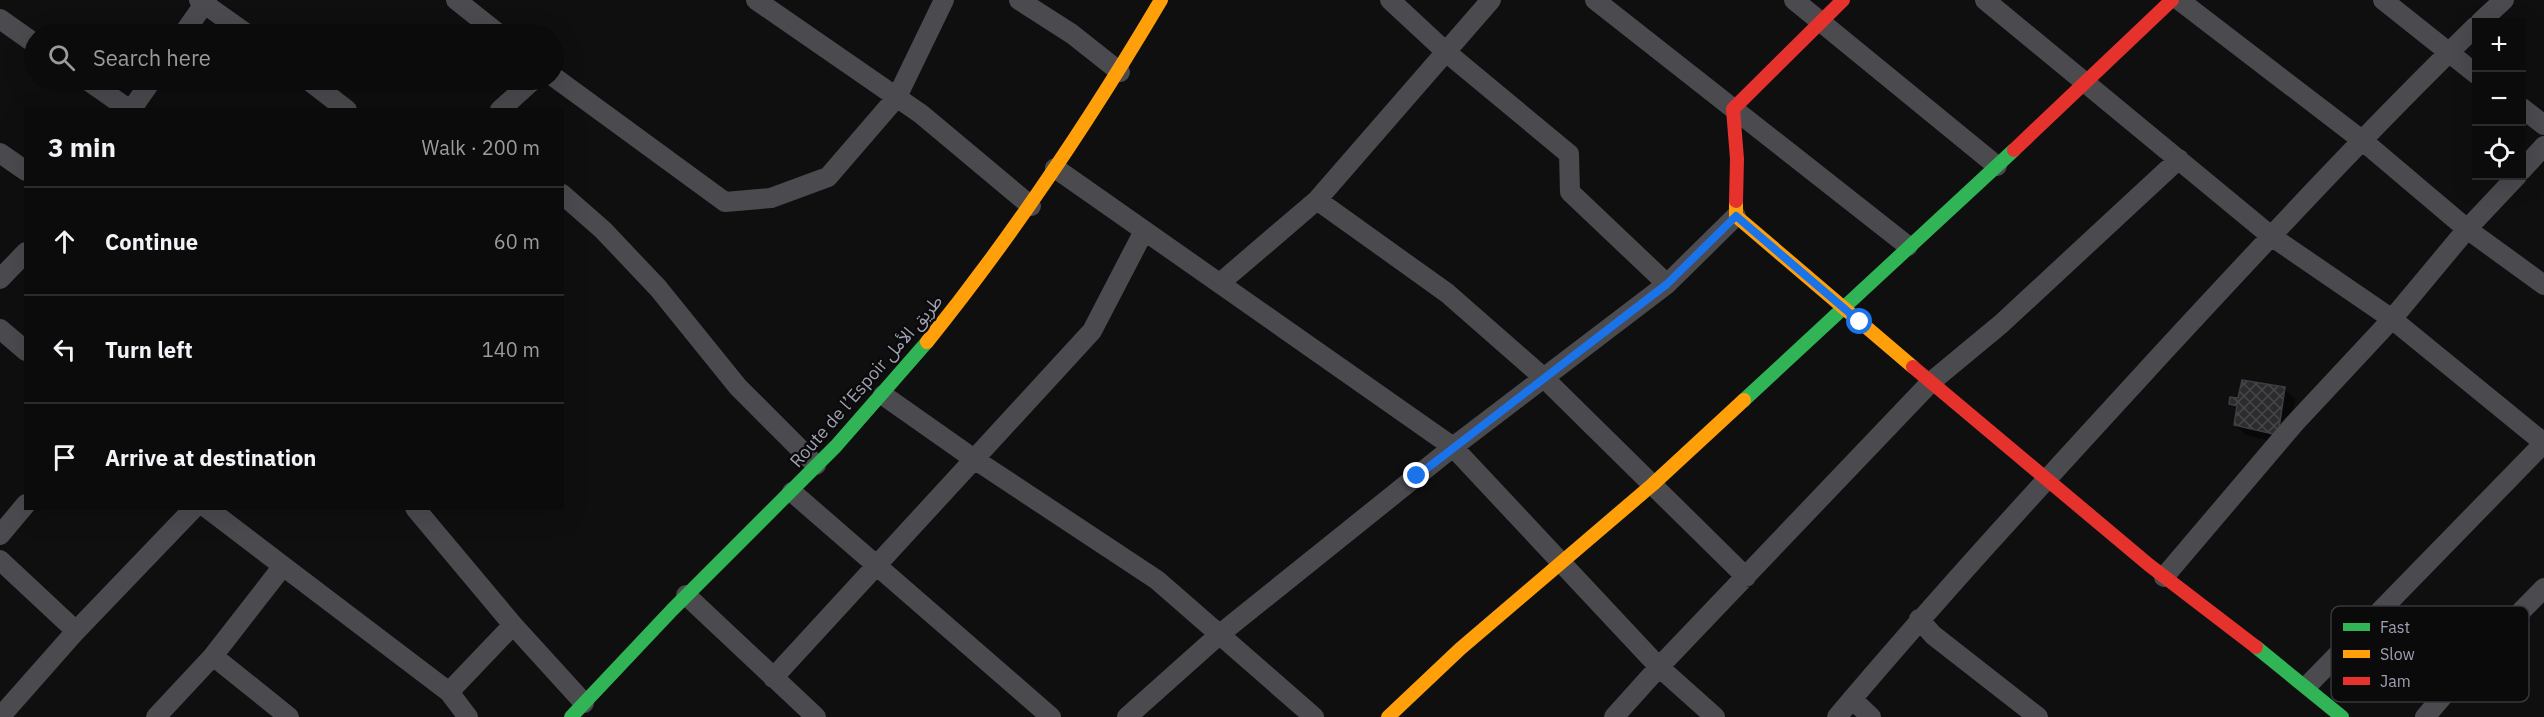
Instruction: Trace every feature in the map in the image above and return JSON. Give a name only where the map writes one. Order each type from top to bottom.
[{"type":"main road","name":"Route de l’Espoir طريق الأمل","points":[[578,710],[686,595],[792,492],[883,395],[958,303],[1031,206],[1120,72],[1161,0]]},
{"type":"main road","points":[[1843,0],[1733,109],[1737,159],[1736,216],[2045,480],[2164,577],[2308,685],[2342,717]]},
{"type":"main road","points":[[1388,717],[1460,649],[1652,485],[2087,82],[2172,0]]},
{"type":"street","points":[[456,0],[486,24]]},
{"type":"street","points":[[756,0],[921,114],[1031,206]]},
{"type":"street","points":[[564,84],[724,202],[771,198],[828,177],[897,97],[944,0]]},
{"type":"street","points":[[1018,0],[1072,34],[1120,72]]},
{"type":"street","points":[[1390,0],[1446,52],[1569,154],[1570,192],[1667,284]]},
{"type":"street","points":[[1220,283],[1317,200],[1491,0]]},
{"type":"street","points":[[1595,0],[1908,246]]},
{"type":"street","points":[[1794,0],[1996,166]]},
{"type":"street","points":[[1985,0],[2087,82],[2271,237],[2392,319],[2544,443],[2385,606]]},
{"type":"street","points":[[2179,0],[2362,141],[2467,229],[2544,285]]},
{"type":"street","points":[[2383,0],[2472,72]]},
{"type":"street","points":[[2484,18],[2504,0]]},
{"type":"street","points":[[189,24],[204,1],[234,24]]},
{"type":"street","points":[[0,19],[24,36]]},
{"type":"street","points":[[1837,717],[1919,619],[2045,480],[2362,141],[2472,30]]},
{"type":"street","points":[[102,90],[128,108]]},
{"type":"street","points":[[132,108],[145,90]]},
{"type":"street","points":[[321,90],[343,108]]},
{"type":"street","points":[[502,108],[522,90]]},
{"type":"street","points":[[2526,111],[2544,125]]},
{"type":"street","points":[[2526,166],[2544,146]]},
{"type":"street","points":[[0,153],[24,170]]},
{"type":"street","points":[[1614,717],[1931,382],[2001,324],[2179,159]]},
{"type":"street","points":[[1055,168],[1453,447],[1659,667],[1715,717]]},
{"type":"street","points":[[2164,577],[2294,424],[2392,319],[2467,229],[2513,180]]},
{"type":"street","points":[[564,196],[603,230],[658,288],[738,387],[816,465]]},
{"type":"street","points":[[1317,200],[1447,293],[1544,378],[1746,577]]},
{"type":"street","points":[[1126,717],[1220,634],[1453,447],[1667,284],[1736,216]]},
{"type":"street","points":[[773,678],[1092,331],[1144,231]]},
{"type":"street","points":[[0,279],[24,254]]},
{"type":"street","points":[[0,329],[24,349]]},
{"type":"street","points":[[883,395],[974,459],[1157,580],[1314,717]]},
{"type":"street","points":[[792,492],[1051,717]]},
{"type":"street","points":[[0,535],[24,506]]},
{"type":"street","points":[[0,717],[76,631],[192,510]]},
{"type":"street","points":[[210,510],[449,692],[468,717]]},
{"type":"street","points":[[417,510],[513,625],[578,710]]},
{"type":"street","points":[[0,560],[76,631]]},
{"type":"street","points":[[156,717],[213,656],[283,566]]},
{"type":"street","points":[[2526,606],[2544,588]]},
{"type":"street","points":[[686,595],[816,717]]},
{"type":"street","points":[[1919,619],[1933,635],[2038,717]]},
{"type":"street","points":[[449,692],[513,625]]},
{"type":"street","points":[[213,656],[289,717]]},
{"type":"street","points":[[2308,685],[2331,661]]},
{"type":"street","points":[[1852,699],[1872,717]]},
{"type":"street","points":[[2425,717],[2438,702]]},
{"type":"building","points":[[2242,380],[2285,387],[2278,435],[2234,425],[2237,406],[2229,404],[2230,397],[2238,398]]},
{"type":"traffic: fast","points":[[1744,400],[2014,150]]},
{"type":"traffic: fast","points":[[571,717],[672,610],[836,446],[927,342]]},
{"type":"traffic: fast","points":[[2256,647],[2342,717]]},
{"type":"traffic: slow","points":[[927,342],[990,260],[1050,176],[1107,89],[1161,0]]},
{"type":"traffic: slow","points":[[1736,201],[1736,216],[1913,367]]},
{"type":"traffic: slow","points":[[1388,717],[1460,649],[1652,485],[1744,400]]},
{"type":"traffic: jam","points":[[1736,201],[1737,159],[1733,109],[1843,0]]},
{"type":"traffic: jam","points":[[2014,150],[2172,0]]},
{"type":"traffic: jam","points":[[1913,367],[2149,565],[2256,647]]},
{"type":"route","points":[[1417,476],[1667,284],[1736,216],[1860,322]]}]
